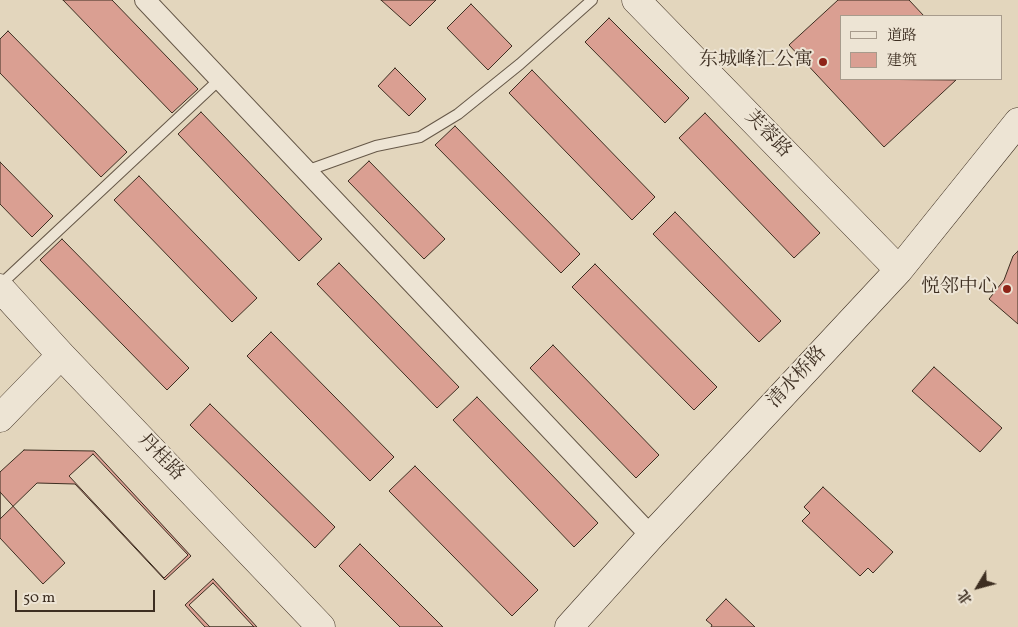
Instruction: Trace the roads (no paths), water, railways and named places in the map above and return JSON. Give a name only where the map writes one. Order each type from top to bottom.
[{"type":"street","points":[[145,0],[651,536]]},
{"type":"street","name":"芙蓉路","points":[[636,0],[899,270]]},
{"type":"street","name":"清水桥路","points":[[569,627],[651,536],[899,270],[1018,122]]},
{"type":"street","name":"丹桂路","points":[[0,287],[61,355],[321,627]]},
{"type":"street","points":[[0,418],[61,355]]},
{"type":"lane","points":[[306,171],[376,146],[420,137],[458,114],[520,64],[592,0]]},
{"type":"lane","points":[[0,287],[220,80]]},
{"type":"place","name":"东城峰汇公寓","points":[[823,62]]},
{"type":"place","name":"悦邻中心","points":[[1007,289]]}]
